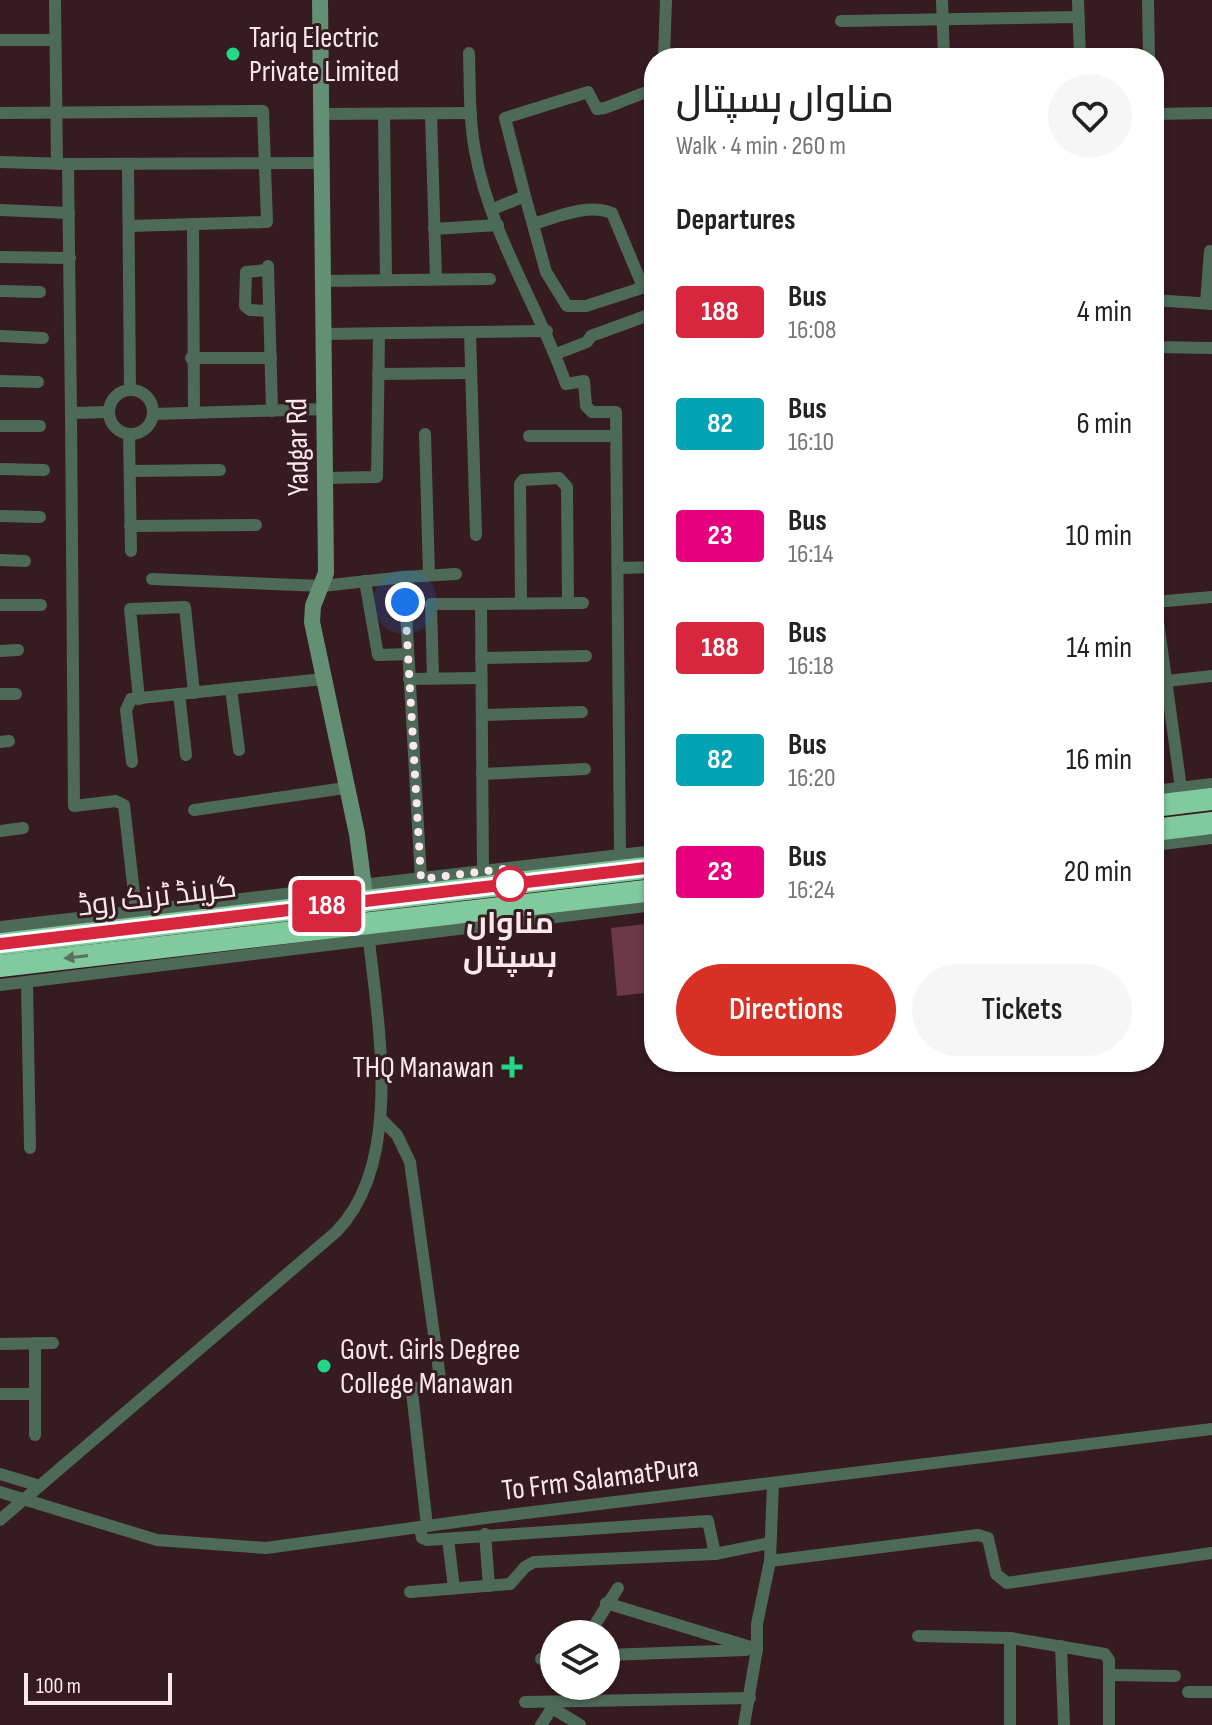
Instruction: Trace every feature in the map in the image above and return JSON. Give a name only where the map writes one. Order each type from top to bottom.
[{"type":"highway","points":[[1164,805],[1212,799]]},
{"type":"highway","points":[[1164,829],[1212,823]]},
{"type":"highway","name":"گرینڈ ٹرنک روڈ","points":[[0,966],[644,869]]},
{"type":"highway","name":"گرینڈ ٹرنک روڈ","points":[[0,944],[367,912],[469,919],[644,892]]},
{"type":"street","points":[[55,0],[56,113],[69,213],[74,806],[116,801],[124,805],[136,911]]},
{"type":"street","name":"Yadgar Rd","points":[[320,0],[326,573],[315,599],[312,622],[367,912]]},
{"type":"street","points":[[664,48],[666,0]]},
{"type":"street","points":[[942,0],[944,48]]},
{"type":"street","points":[[1078,0],[1080,48]]},
{"type":"street","points":[[1148,0],[1149,48]]},
{"type":"street","points":[[841,21],[1079,17]]},
{"type":"street","points":[[0,40],[55,40]]},
{"type":"street","points":[[469,53],[475,151],[498,225],[547,331],[566,384],[584,381],[586,406],[592,412],[616,412],[620,855]]},
{"type":"street","points":[[644,93],[597,109],[588,92],[505,118],[546,272],[567,306],[586,306],[644,287]]},
{"type":"street","points":[[0,113],[263,111],[267,222],[129,226]]},
{"type":"street","points":[[320,114],[471,113]]},
{"type":"street","points":[[1164,114],[1212,113]]},
{"type":"street","points":[[384,114],[386,280]]},
{"type":"street","points":[[431,114],[436,279]]},
{"type":"street","points":[[0,162],[128,165],[321,163]]},
{"type":"street","points":[[128,165],[130,390]]},
{"type":"street","points":[[493,209],[525,196]]},
{"type":"street","points":[[533,224],[579,211],[603,209],[612,213],[644,275]]},
{"type":"street","points":[[0,210],[69,213]]},
{"type":"street","points":[[193,224],[191,358],[194,413]]},
{"type":"street","points":[[434,229],[498,225]]},
{"type":"street","points":[[1164,301],[1209,303],[1210,251]]},
{"type":"street","points":[[0,257],[70,258]]},
{"type":"street","points":[[269,311],[250,310],[245,306],[246,272],[268,268],[272,411]]},
{"type":"street","points":[[322,281],[490,279]]},
{"type":"street","points":[[0,291],[40,292]]},
{"type":"street","points":[[556,354],[587,342],[591,336],[644,317]]},
{"type":"street","points":[[323,334],[547,331]]},
{"type":"street","points":[[470,332],[476,535]]},
{"type":"street","points":[[326,478],[377,477],[379,334]]},
{"type":"street","points":[[0,336],[43,338]]},
{"type":"street","points":[[1164,347],[1212,348]]},
{"type":"street","points":[[191,358],[271,358]]},
{"type":"street","points":[[378,374],[471,373]]},
{"type":"street","points":[[0,381],[38,382]]},
{"type":"street","points":[[130,390],[149,400],[153,414],[143,431],[129,434],[113,424],[109,412],[118,395],[130,390]]},
{"type":"street","points":[[153,414],[325,409]]},
{"type":"street","points":[[71,413],[109,412]]},
{"type":"street","points":[[0,426],[40,426]]},
{"type":"street","points":[[129,434],[131,551]]},
{"type":"street","points":[[425,434],[429,575]]},
{"type":"street","points":[[529,436],[616,436]]},
{"type":"street","points":[[0,469],[44,470]]},
{"type":"street","points":[[130,471],[220,470]]},
{"type":"street","points":[[521,603],[520,484],[523,480],[559,478],[567,487],[568,603]]},
{"type":"street","points":[[0,516],[40,517]]},
{"type":"street","points":[[130,526],[256,525]]},
{"type":"street","points":[[0,560],[25,561]]},
{"type":"street","points":[[619,568],[644,567]]},
{"type":"street","points":[[152,579],[322,586],[456,574]]},
{"type":"street","points":[[404,577],[421,879]]},
{"type":"street","points":[[365,581],[378,655],[408,654]]},
{"type":"street","points":[[1164,598],[1212,597]]},
{"type":"street","points":[[433,678],[431,604],[583,603]]},
{"type":"street","points":[[481,604],[483,872]]},
{"type":"street","points":[[0,605],[41,605]]},
{"type":"street","points":[[139,699],[130,609],[185,607],[194,693]]},
{"type":"street","points":[[0,651],[18,650]]},
{"type":"street","points":[[481,658],[586,656]]},
{"type":"street","points":[[1164,670],[1181,788]]},
{"type":"street","points":[[1166,681],[1212,676]]},
{"type":"street","points":[[409,679],[481,678]]},
{"type":"street","points":[[132,762],[126,710],[131,699],[323,679]]},
{"type":"street","points":[[231,689],[239,750]]},
{"type":"street","points":[[0,694],[16,694]]},
{"type":"street","points":[[179,694],[186,755]]},
{"type":"street","points":[[482,715],[582,712]]},
{"type":"street","points":[[482,774],[585,769]]},
{"type":"street","points":[[1164,790],[1212,784]]},
{"type":"street","points":[[194,810],[345,788]]},
{"type":"street","points":[[0,831],[23,828]]},
{"type":"street","points":[[1164,844],[1212,838]]},
{"type":"street","points":[[0,985],[367,912],[421,879],[644,852]]},
{"type":"street","points":[[469,919],[644,906]]},
{"type":"street","points":[[0,927],[136,911],[367,912]]},
{"type":"street","points":[[0,1520],[348,1220],[364,1192],[375,1157],[380,1118],[380,1068],[367,912]]},
{"type":"street","points":[[27,982],[30,1148]]},
{"type":"street","points":[[380,1118],[397,1135],[410,1162],[440,1378],[436,1385],[416,1388],[412,1392],[424,1539],[708,1521],[715,1554]]},
{"type":"street","points":[[35,1343],[35,1435]]},
{"type":"street","points":[[0,1344],[53,1343]]},
{"type":"street","points":[[0,1394],[35,1394]]},
{"type":"street","name":"To Frm SalamatPura","points":[[0,1492],[157,1540],[266,1548],[1212,1429]]},
{"type":"street","points":[[0,1474],[40,1486]]},
{"type":"street","points":[[744,1725],[757,1649],[757,1624],[770,1561],[773,1483]]},
{"type":"street","points":[[485,1534],[489,1586]]},
{"type":"street","points":[[770,1561],[978,1535],[988,1538],[996,1574],[1007,1583],[1212,1553]]},
{"type":"street","points":[[448,1539],[454,1588]]},
{"type":"street","points":[[410,1592],[515,1582],[525,1567],[534,1562],[715,1554],[770,1543]]},
{"type":"street","points":[[597,1620],[618,1588]]},
{"type":"street","points":[[606,1603],[757,1649]]},
{"type":"street","points":[[918,1636],[1010,1638],[1105,1654],[1109,1675],[1109,1725]]},
{"type":"street","points":[[1010,1638],[1010,1725]]},
{"type":"street","points":[[1061,1646],[1064,1725]]},
{"type":"street","points":[[620,1654],[757,1649]]},
{"type":"street","points":[[1109,1675],[1175,1676]]},
{"type":"street","points":[[1188,1692],[1212,1692]]},
{"type":"street","points":[[525,1702],[750,1698]]},
{"type":"street","points":[[541,1725],[552,1708],[580,1725]]},
{"type":"shaded area","points":[[644,924],[644,993],[617,996],[611,928]]},
{"type":"bus line","name":"188","points":[[0,944],[644,868]]},
{"type":"place","name":"Tariq Electric Private Limited","points":[[233,54]]},
{"type":"place","name":"مناواں ہسپتال","points":[[510,884]]},
{"type":"place","name":"THQ Manawan","points":[[512,1067]]},
{"type":"place","name":"Govt. Girls Degree College Manawan","points":[[324,1366]]},
{"type":"route","points":[[405,602],[421,879],[510,868],[510,884]]}]
